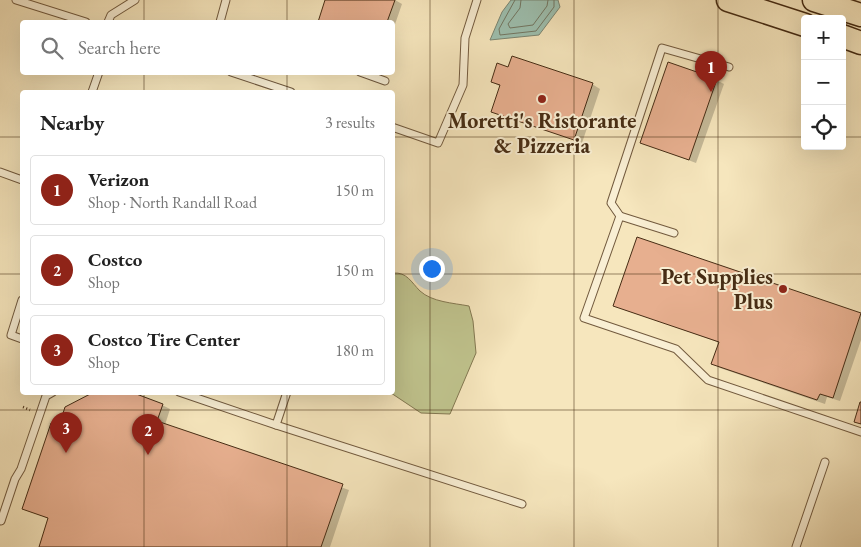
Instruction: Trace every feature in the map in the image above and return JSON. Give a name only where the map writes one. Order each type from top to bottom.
[{"type":"main road","points":[[728,0],[801,24]]},
{"type":"main road","points":[[814,0],[861,15]]},
{"type":"main road","points":[[846,37],[861,43]]},
{"type":"lane","points":[[109,20],[111,15],[135,0]]},
{"type":"lane","points":[[395,128],[438,143],[463,85],[465,38],[477,0]]},
{"type":"lane","points":[[22,1],[80,20]]},
{"type":"lane","points":[[221,20],[227,2]]},
{"type":"lane","points":[[674,233],[620,216],[611,203],[662,48],[728,68]]},
{"type":"lane","points":[[93,90],[98,75]]},
{"type":"lane","points":[[240,75],[285,90]]},
{"type":"lane","points":[[368,75],[385,81]]},
{"type":"lane","points":[[0,172],[20,179]]},
{"type":"lane","points":[[620,216],[584,318],[676,349],[708,380],[861,432]]},
{"type":"lane","points":[[20,306],[11,335],[20,338]]},
{"type":"lane","points":[[1,521],[48,395]]},
{"type":"lane","points":[[189,395],[522,504]]},
{"type":"lane","points":[[276,425],[286,395]]},
{"type":"lane","points":[[796,547],[825,462]]},
{"type":"path","points":[[23,407],[30,410]]},
{"type":"green space","points":[[395,273],[405,276],[430,298],[469,306],[473,321],[476,353],[450,414],[421,413],[394,395]]},
{"type":"water","points":[[511,0],[558,0],[560,7],[539,35],[490,40],[502,12]]},
{"type":"building","points":[[325,0],[395,0],[388,20],[319,20]]},
{"type":"building","name":"Moretti's Ristorante & Pizzeria","points":[[512,56],[593,83],[574,140],[491,112],[500,85],[491,82],[497,63],[508,67]]},
{"type":"building","points":[[668,62],[717,79],[689,160],[640,143]]},
{"type":"building","points":[[637,237],[861,313],[833,398],[820,394],[817,400],[711,364],[719,342],[613,306]]},
{"type":"building","points":[[88,395],[139,395],[163,404],[157,421],[343,484],[321,547],[39,547],[48,518],[22,509],[51,423],[59,426],[65,407]]},
{"type":"building","points":[[861,402],[861,424],[854,422]]},
{"type":"place","name":"Verizon","points":[[711,92]]},
{"type":"place","name":"Moretti's Ristorante & Pizzeria","points":[[542,99]]},
{"type":"place","name":"Pet Supplies Plus","points":[[783,289]]},
{"type":"place","name":"Costco Tire Center","points":[[66,453]]},
{"type":"place","name":"Costco","points":[[148,455]]}]
